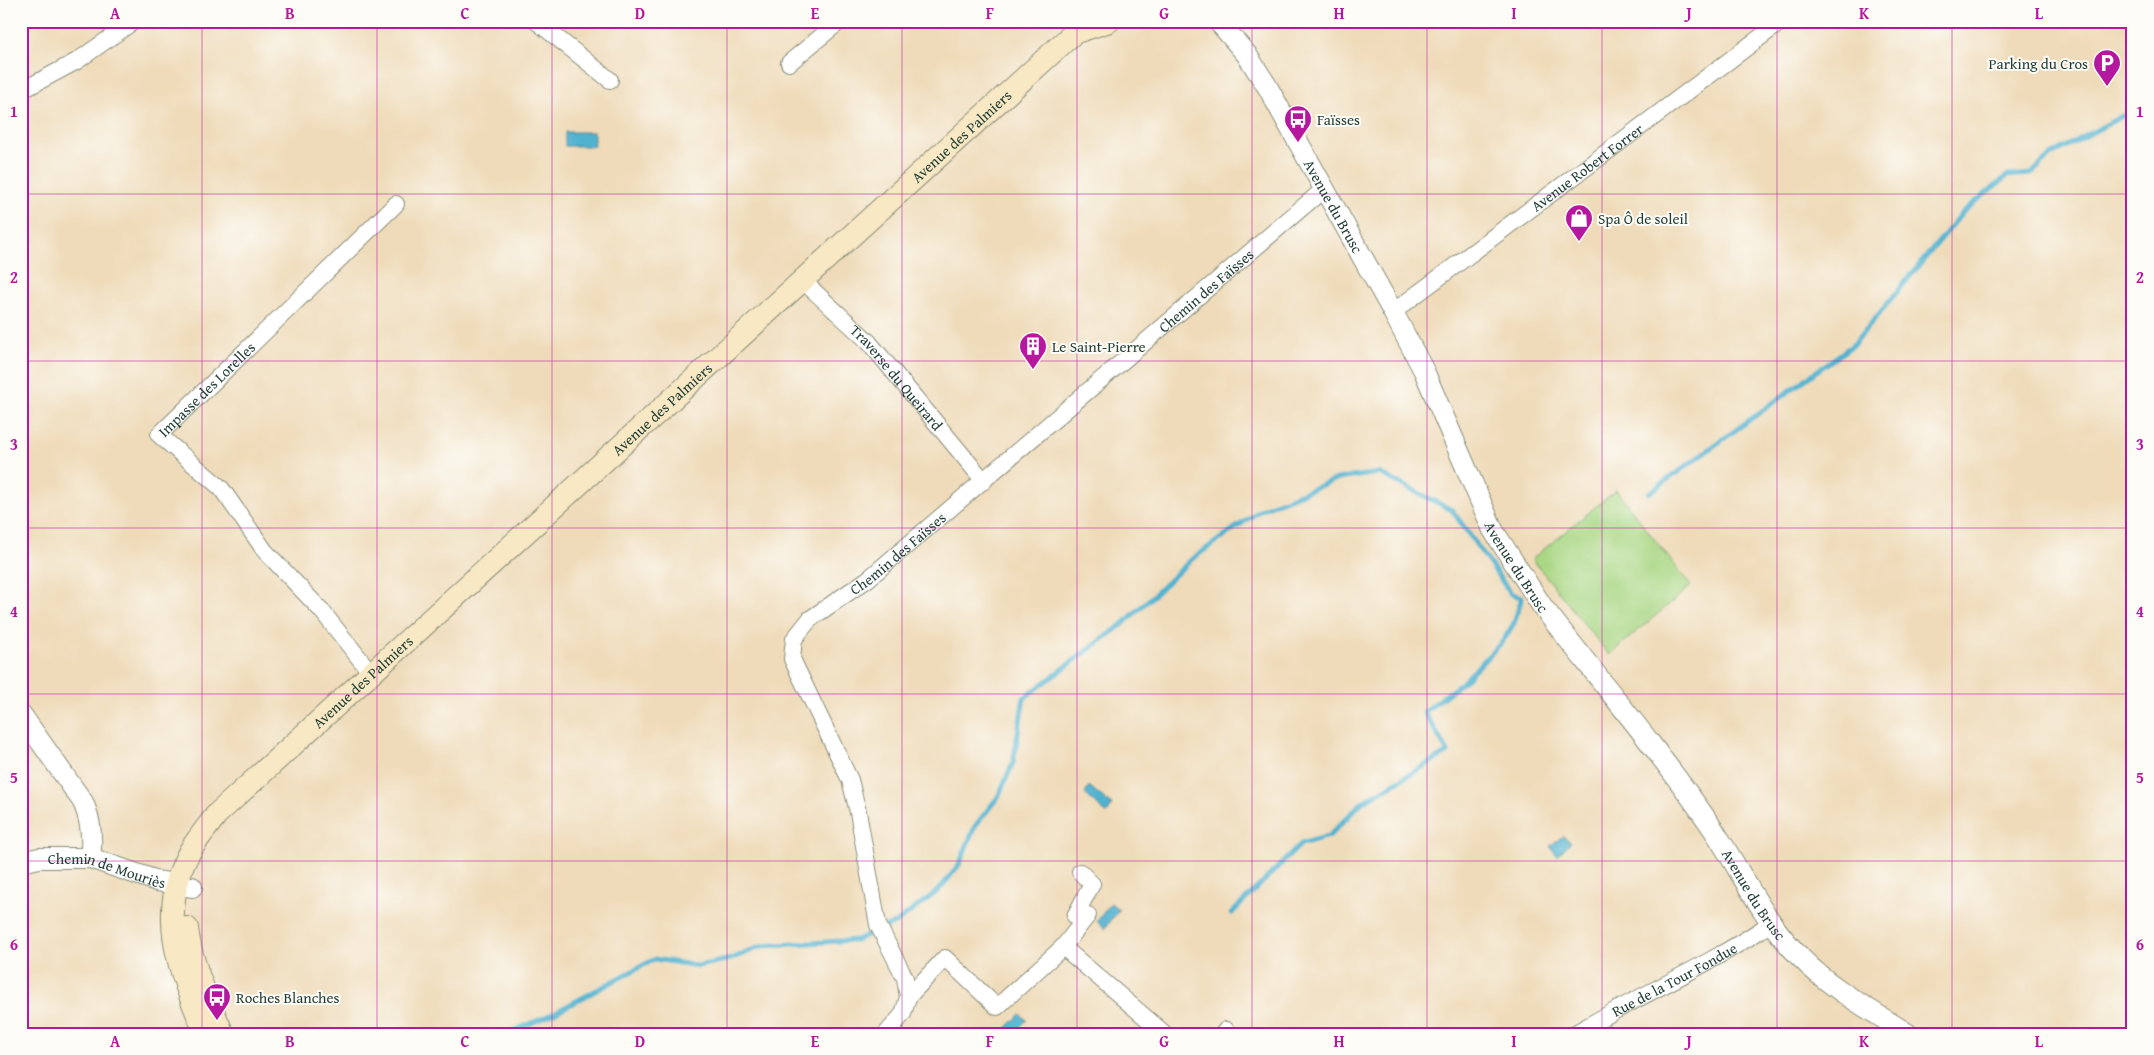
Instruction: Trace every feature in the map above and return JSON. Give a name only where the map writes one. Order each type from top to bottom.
[{"type":"main road","name":"Avenue des Palmiers","points":[[185,886],[182,867],[200,836],[217,814],[1042,61],[1081,27],[1109,21]]},
{"type":"main road","points":[[185,886],[173,905],[172,926],[178,963],[190,998],[206,1034]]},
{"type":"main road","points":[[185,886],[189,945],[223,1034]]},
{"type":"street","points":[[21,91],[77,61],[134,21]]},
{"type":"street","points":[[536,21],[610,80]]},
{"type":"street","points":[[789,63],[840,21]]},
{"type":"street","name":"Avenue Robert Forrer","points":[[1394,312],[1782,21]]},
{"type":"street","name":"Avenue du Brusc","points":[[1216,23],[1247,55],[1267,86],[1394,312],[1424,371],[1493,530],[1514,566],[1542,606],[1710,824],[1771,923],[1800,958],[1829,983],[1908,1034]]},
{"type":"street","name":"Chemin des Faïsses","points":[[908,997],[905,978],[878,925],[858,812],[850,780],[792,659],[794,639],[810,619],[868,579],[1324,189]]},
{"type":"street","name":"Impasse des Lorelles","points":[[371,673],[321,610],[265,551],[221,488],[159,435],[396,204]]},
{"type":"street","name":"Traverse du Queirard","points":[[802,280],[868,341],[984,481]]},
{"type":"street","points":[[21,714],[83,802],[90,818],[90,858]]},
{"type":"street","name":"Chemin de Mouriès","points":[[21,862],[39,858],[90,858],[157,880],[185,886]]},
{"type":"street","points":[[886,1034],[903,1014],[908,997],[945,958],[997,1007],[1063,946],[1086,918],[1075,916],[1092,884],[1080,872]]},
{"type":"street","name":"Rue de la Tour Fondue","points":[[1574,1034],[1613,1010],[1680,978],[1771,923]]},
{"type":"street","points":[[1063,946],[1165,1034]]},
{"type":"street","points":[[1130,1004],[1131,1018],[1148,1034]]},
{"type":"green space","points":[[1616,490],[1691,586],[1609,655],[1532,559]]},
{"type":"water","points":[[565,132],[594,132],[594,146],[565,146]]},
{"type":"water","points":[[1089,786],[1112,805],[1107,814],[1085,794]]},
{"type":"water","points":[[1563,836],[1571,842],[1557,856],[1550,846]]},
{"type":"water","points":[[1111,903],[1119,910],[1104,929],[1097,921]]},
{"type":"water","points":[[1020,1014],[1027,1020],[1012,1034],[1006,1028]]},
{"type":"waterway","points":[[1649,493],[1854,344],[1964,211],[2007,176],[2031,174],[2051,155],[2133,110]]},
{"type":"waterway","points":[[886,927],[897,922],[938,891],[959,865],[975,826],[998,797],[1013,763],[1024,698],[1123,624],[1192,559],[1262,509],[1337,479],[1379,473],[1452,510],[1511,594],[1522,597],[1514,623],[1503,641],[1464,681],[1424,712],[1448,752],[1361,803],[1329,836],[1301,844],[1232,913]]},
{"type":"waterway","points":[[507,1034],[552,1014],[655,959],[698,966],[731,959],[762,946],[856,940],[876,931]]},
{"type":"place","name":"Parking du Cros","points":[[2107,87]]},
{"type":"place","name":"Faïsses","points":[[1298,143]]},
{"type":"place","name":"Spa Ô de soleil","points":[[1579,242]]},
{"type":"place","name":"Le Saint-Pierre","points":[[1033,370]]},
{"type":"place","name":"Roches Blanches","points":[[217,1021]]}]
